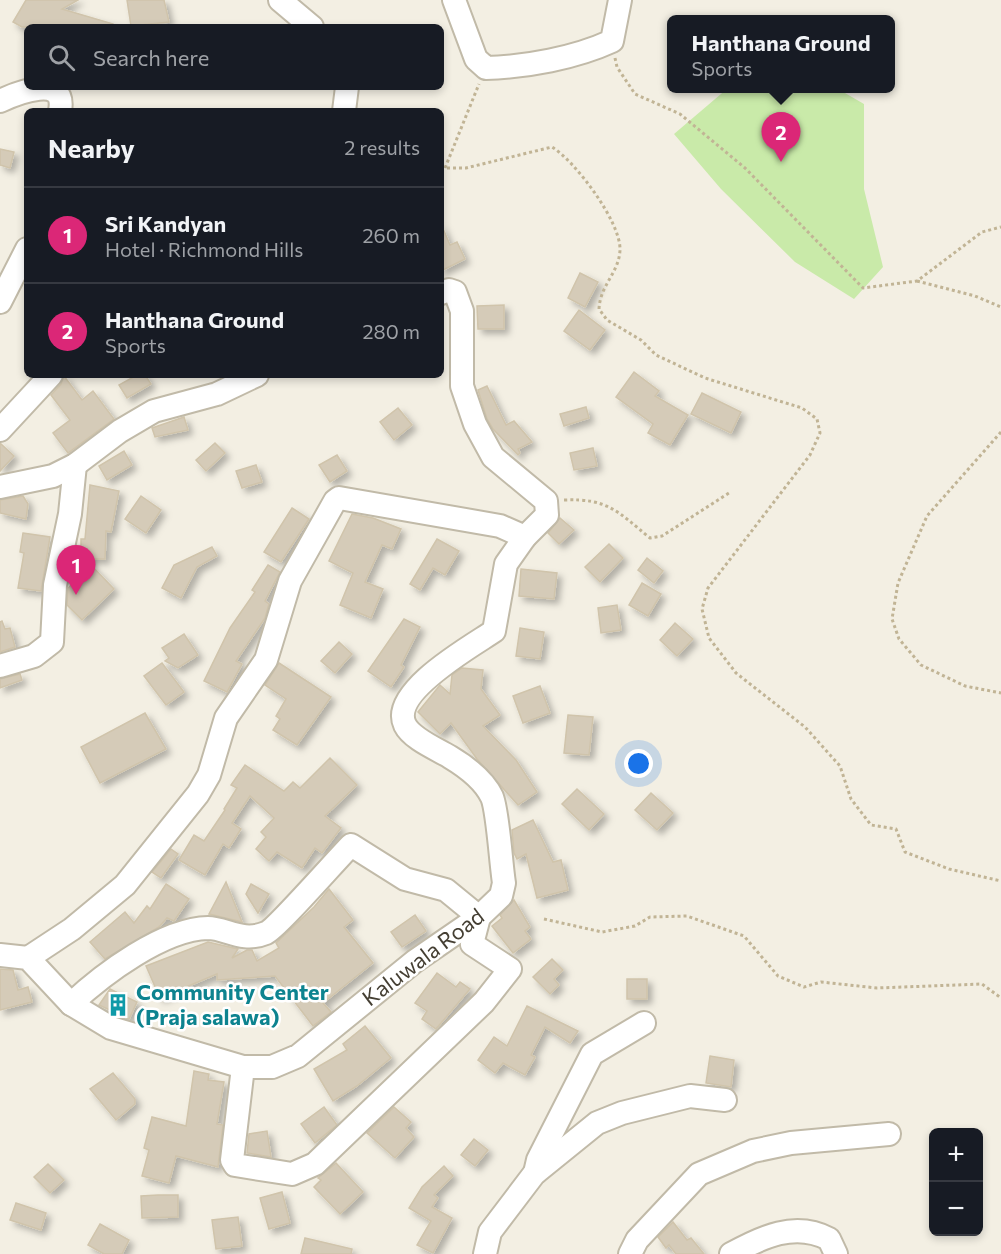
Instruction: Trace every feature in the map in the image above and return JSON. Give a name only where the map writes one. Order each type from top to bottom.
[{"type":"street","points":[[280,0],[308,24]]},
{"type":"street","points":[[461,5],[476,59],[486,68],[506,68],[585,53],[612,41],[620,0]]},
{"type":"street","points":[[0,101],[22,91],[35,90]]},
{"type":"street","points":[[50,90],[57,93],[61,100],[60,108]]},
{"type":"street","points":[[344,108],[347,90]]},
{"type":"street","points":[[0,302],[24,255]]},
{"type":"street","points":[[444,292],[449,290],[454,292],[462,311],[462,386],[475,424],[493,457],[546,501]]},
{"type":"street","points":[[0,430],[48,378]]},
{"type":"street","points":[[0,487],[53,476],[75,465],[120,431],[154,411],[217,394],[251,378]]},
{"type":"street","points":[[0,666],[34,656],[52,642],[55,585],[70,514],[75,465]]},
{"type":"street","points":[[0,955],[28,958],[72,929],[125,885],[198,794],[209,775],[226,718],[266,660],[290,581],[335,501],[339,498],[500,526],[525,537]]},
{"type":"street","name":"Kaluwala Road","points":[[28,958],[71,1004],[111,1028],[243,1067],[272,1067],[298,1056],[415,961],[479,917],[501,896],[504,883],[492,798],[469,769],[415,735],[405,725],[404,714],[409,697],[425,679],[494,631],[506,564],[525,537],[547,515],[546,501]]},
{"type":"street","points":[[71,1004],[132,956],[192,929],[212,928],[236,936],[266,933],[351,845],[405,879],[446,890],[479,917],[472,944],[510,969],[484,1002],[315,1164],[292,1174],[235,1165],[232,1160],[243,1067]]},
{"type":"street","points":[[534,1174],[538,1160],[592,1054],[644,1023]]},
{"type":"street","points":[[485,1254],[490,1232],[534,1174],[597,1123],[622,1113],[690,1096],[725,1100]]},
{"type":"street","points":[[630,1254],[637,1240],[699,1174],[753,1151],[791,1143],[889,1134]]},
{"type":"street","points":[[731,1254],[764,1236],[802,1230],[829,1239],[836,1254]]},
{"type":"path","points":[[612,41],[617,67],[635,94],[680,114],[745,168],[862,288],[917,281],[975,296],[1001,307]]},
{"type":"path","points":[[444,166],[486,68]]},
{"type":"path","points":[[444,168],[466,168],[552,147],[564,154],[608,211],[620,248],[616,268],[600,294],[599,309],[608,320],[641,340],[656,355],[666,360],[705,378],[802,408],[817,419],[820,433],[810,455],[708,588],[702,609],[709,638],[736,673],[805,727],[840,766],[851,799],[871,825],[896,829],[905,852],[949,869],[1001,881]]},
{"type":"path","points":[[917,281],[982,232],[1001,226]]},
{"type":"path","points":[[1001,432],[927,516],[898,583],[892,619],[899,639],[921,665],[965,686],[1001,693]]},
{"type":"path","points":[[546,501],[584,499],[610,506],[650,538],[662,536],[729,493]]},
{"type":"path","points":[[544,919],[602,932],[635,926],[650,917],[687,916],[744,936],[778,976],[804,987],[821,982],[877,988],[982,984],[1001,998]]},
{"type":"green space","points":[[722,93],[845,93],[864,104],[864,189],[883,267],[854,299],[795,262],[721,189],[674,134]]},
{"type":"building","points":[[26,0],[78,0],[62,9],[113,24],[24,24],[22,27],[13,22]]},
{"type":"building","points":[[127,0],[164,0],[169,22],[131,24]]},
{"type":"building","points":[[0,149],[14,152],[10,168],[0,165]]},
{"type":"building","points":[[444,231],[450,245],[457,242],[465,259],[444,270]]},
{"type":"building","points":[[580,273],[598,282],[585,307],[568,298]]},
{"type":"building","points":[[504,305],[504,329],[478,329],[477,306]]},
{"type":"building","points":[[579,310],[605,330],[590,350],[564,331]]},
{"type":"building","points":[[634,372],[659,391],[655,396],[688,415],[670,445],[648,433],[653,424],[616,397]]},
{"type":"building","points":[[66,378],[82,400],[93,391],[114,419],[68,453],[53,433],[70,420],[51,395]]},
{"type":"building","points":[[132,378],[147,378],[151,384],[127,398],[119,385]]},
{"type":"building","points":[[487,386],[506,425],[514,421],[532,442],[518,449],[520,453],[518,455],[493,429],[487,419],[478,390]]},
{"type":"building","points":[[702,393],[741,412],[731,433],[691,414]]},
{"type":"building","points":[[586,407],[589,418],[564,426],[560,414]]},
{"type":"building","points":[[398,408],[412,425],[394,440],[380,422]]},
{"type":"building","points":[[184,417],[188,430],[155,437],[152,428]]},
{"type":"building","points":[[0,443],[14,456],[0,471]]},
{"type":"building","points":[[215,443],[225,453],[206,471],[196,460]]},
{"type":"building","points":[[593,448],[597,466],[574,470],[570,453]]},
{"type":"building","points":[[124,451],[132,465],[107,480],[99,466]]},
{"type":"building","points":[[337,455],[347,471],[330,482],[319,465]]},
{"type":"building","points":[[256,465],[262,482],[242,488],[236,471]]},
{"type":"building","points":[[90,485],[119,491],[111,532],[106,531],[105,559],[81,559],[81,539],[85,539]]},
{"type":"building","points":[[23,496],[28,504],[26,519],[0,513],[0,500]]},
{"type":"building","points":[[141,496],[161,510],[146,533],[125,519]]},
{"type":"building","points":[[292,508],[309,519],[281,562],[264,552]]},
{"type":"building","points":[[352,514],[373,518],[401,529],[392,549],[382,545],[365,582],[383,589],[371,618],[340,605],[353,573],[329,561]]},
{"type":"building","points":[[560,518],[574,530],[559,544],[548,533]]},
{"type":"building","points":[[23,533],[50,537],[41,591],[18,588],[24,553],[20,552]]},
{"type":"building","points":[[437,539],[459,551],[445,575],[433,568],[420,590],[410,584]]},
{"type":"building","points":[[609,544],[623,558],[600,582],[585,567]]},
{"type":"building","points":[[212,547],[217,556],[197,567],[181,598],[162,588],[174,565]]},
{"type":"building","points":[[647,558],[663,571],[654,583],[638,570]]},
{"type":"building","points":[[268,565],[280,572],[265,601],[269,604],[265,618],[236,661],[242,664],[227,692],[204,681],[230,628],[255,592],[252,590]]},
{"type":"building","points":[[92,566],[114,589],[82,620],[67,605],[68,588]]},
{"type":"building","points":[[521,569],[557,573],[554,599],[519,596]]},
{"type":"building","points":[[642,583],[661,594],[648,616],[629,605]]},
{"type":"building","points":[[617,605],[621,630],[601,633],[598,608]]},
{"type":"building","points":[[404,619],[420,627],[401,665],[404,667],[391,687],[368,671]]},
{"type":"building","points":[[2,621],[5,629],[10,628],[15,647],[0,652],[0,622]]},
{"type":"building","points":[[675,623],[693,639],[677,656],[660,640]]},
{"type":"building","points":[[520,628],[544,632],[540,659],[516,656]]},
{"type":"building","points":[[184,634],[198,655],[178,668],[165,661],[169,658],[162,648]]},
{"type":"building","points":[[339,642],[352,654],[335,673],[321,661]]},
{"type":"building","points":[[162,663],[184,692],[166,705],[144,676]]},
{"type":"building","points":[[279,663],[331,697],[297,745],[273,730],[280,719],[276,716],[286,699],[265,685]]},
{"type":"building","points":[[462,668],[483,670],[481,689],[500,715],[483,726],[516,760],[537,792],[518,805],[477,759],[451,723],[440,734],[418,712],[440,685],[450,694],[452,675]]},
{"type":"building","points":[[20,674],[22,680],[0,688],[0,679]]},
{"type":"building","points":[[540,686],[550,713],[523,723],[513,696]]},
{"type":"building","points":[[145,713],[166,749],[100,783],[81,747]]},
{"type":"building","points":[[568,715],[593,717],[589,755],[564,753]]},
{"type":"building","points":[[330,758],[357,785],[325,816],[341,828],[322,853],[315,848],[302,868],[277,852],[269,861],[256,849],[266,837],[261,832],[274,818],[250,796],[232,823],[241,829],[229,848],[223,844],[205,875],[179,860],[194,835],[204,841],[237,788],[231,785],[245,765],[284,791],[293,782],[300,788]]},
{"type":"building","points":[[577,789],[604,814],[589,830],[562,804]]},
{"type":"building","points":[[651,793],[673,813],[657,830],[635,810]]},
{"type":"building","points":[[533,820],[553,862],[561,860],[568,890],[537,898],[526,854],[517,859],[514,853],[512,830]]},
{"type":"building","points":[[171,849],[178,854],[161,878],[152,872]]},
{"type":"building","points":[[226,882],[242,922],[209,914]]},
{"type":"building","points":[[166,884],[189,899],[174,921],[167,918],[159,927],[105,959],[90,942],[125,912],[134,923],[147,906],[150,909]]},
{"type":"building","points":[[251,884],[269,894],[258,913],[246,894]]},
{"type":"building","points":[[329,889],[353,920],[344,927],[373,963],[323,1003],[331,1012],[313,1026],[275,976],[217,980],[217,974],[160,998],[146,966],[208,942],[238,949],[232,958],[247,950],[252,950],[257,961],[279,948],[276,943],[314,907]]},
{"type":"building","points":[[514,900],[530,927],[525,931],[531,939],[513,953],[492,926],[502,918],[500,915]]},
{"type":"building","points":[[415,915],[426,931],[402,947],[391,932]]},
{"type":"building","points":[[552,959],[563,970],[554,979],[559,985],[550,994],[533,977]]},
{"type":"building","points":[[0,969],[13,970],[18,990],[28,987],[32,1002],[0,1010]]},
{"type":"building","points":[[437,973],[456,987],[460,982],[470,989],[436,1029],[422,1019],[427,1011],[415,1003]]},
{"type":"building","points":[[627,979],[647,979],[647,999],[627,999]]},
{"type":"building","name":"Community Center (Praja salawa)","points":[[110,989],[137,1002],[129,1019],[99,1005]]},
{"type":"building","points":[[527,1006],[578,1031],[570,1043],[545,1027],[531,1055],[535,1057],[525,1075],[503,1063],[495,1073],[478,1060],[494,1037],[507,1046]]},
{"type":"building","points":[[365,1026],[391,1058],[357,1086],[333,1101],[314,1069],[347,1050],[343,1044]]},
{"type":"building","points":[[710,1056],[734,1060],[731,1087],[706,1083]]},
{"type":"building","points":[[194,1071],[209,1074],[208,1080],[224,1082],[217,1124],[223,1125],[218,1167],[176,1156],[169,1183],[142,1176],[149,1150],[144,1148],[152,1117],[186,1126]]},
{"type":"building","points":[[113,1073],[135,1099],[135,1104],[116,1120],[90,1089]]},
{"type":"building","points":[[324,1107],[337,1125],[315,1143],[301,1124]]},
{"type":"building","points":[[394,1107],[411,1122],[406,1128],[414,1137],[395,1158],[367,1133]]},
{"type":"building","points":[[267,1131],[271,1157],[247,1153],[249,1134]]},
{"type":"building","points":[[474,1139],[488,1150],[475,1166],[461,1155]]},
{"type":"building","points":[[336,1163],[363,1192],[340,1214],[314,1187],[321,1180],[318,1178]]},
{"type":"building","points":[[48,1164],[64,1180],[50,1193],[34,1177]]},
{"type":"building","points":[[444,1166],[453,1176],[434,1195],[438,1198],[432,1207],[452,1218],[433,1253],[417,1245],[431,1221],[409,1208],[422,1187]]},
{"type":"building","points":[[282,1192],[290,1223],[269,1229],[260,1198]]},
{"type":"building","points":[[178,1195],[178,1217],[142,1218],[141,1196]]},
{"type":"building","points":[[16,1203],[46,1213],[41,1230],[10,1220]]},
{"type":"building","points":[[238,1217],[242,1246],[216,1249],[212,1220]]},
{"type":"building","points":[[673,1222],[687,1240],[691,1238],[704,1254],[676,1254],[669,1245],[666,1248],[658,1237]]},
{"type":"building","points":[[100,1224],[129,1240],[122,1254],[104,1254],[88,1245]]},
{"type":"building","points":[[305,1238],[352,1249],[351,1254],[301,1254]]},
{"type":"place","name":"Hanthana Ground","points":[[781,162]]},
{"type":"place","name":"Sri Kandyan","points":[[76,595]]},
{"type":"place","name":"Community Center (Praja salawa)","points":[[118,1005]]}]
